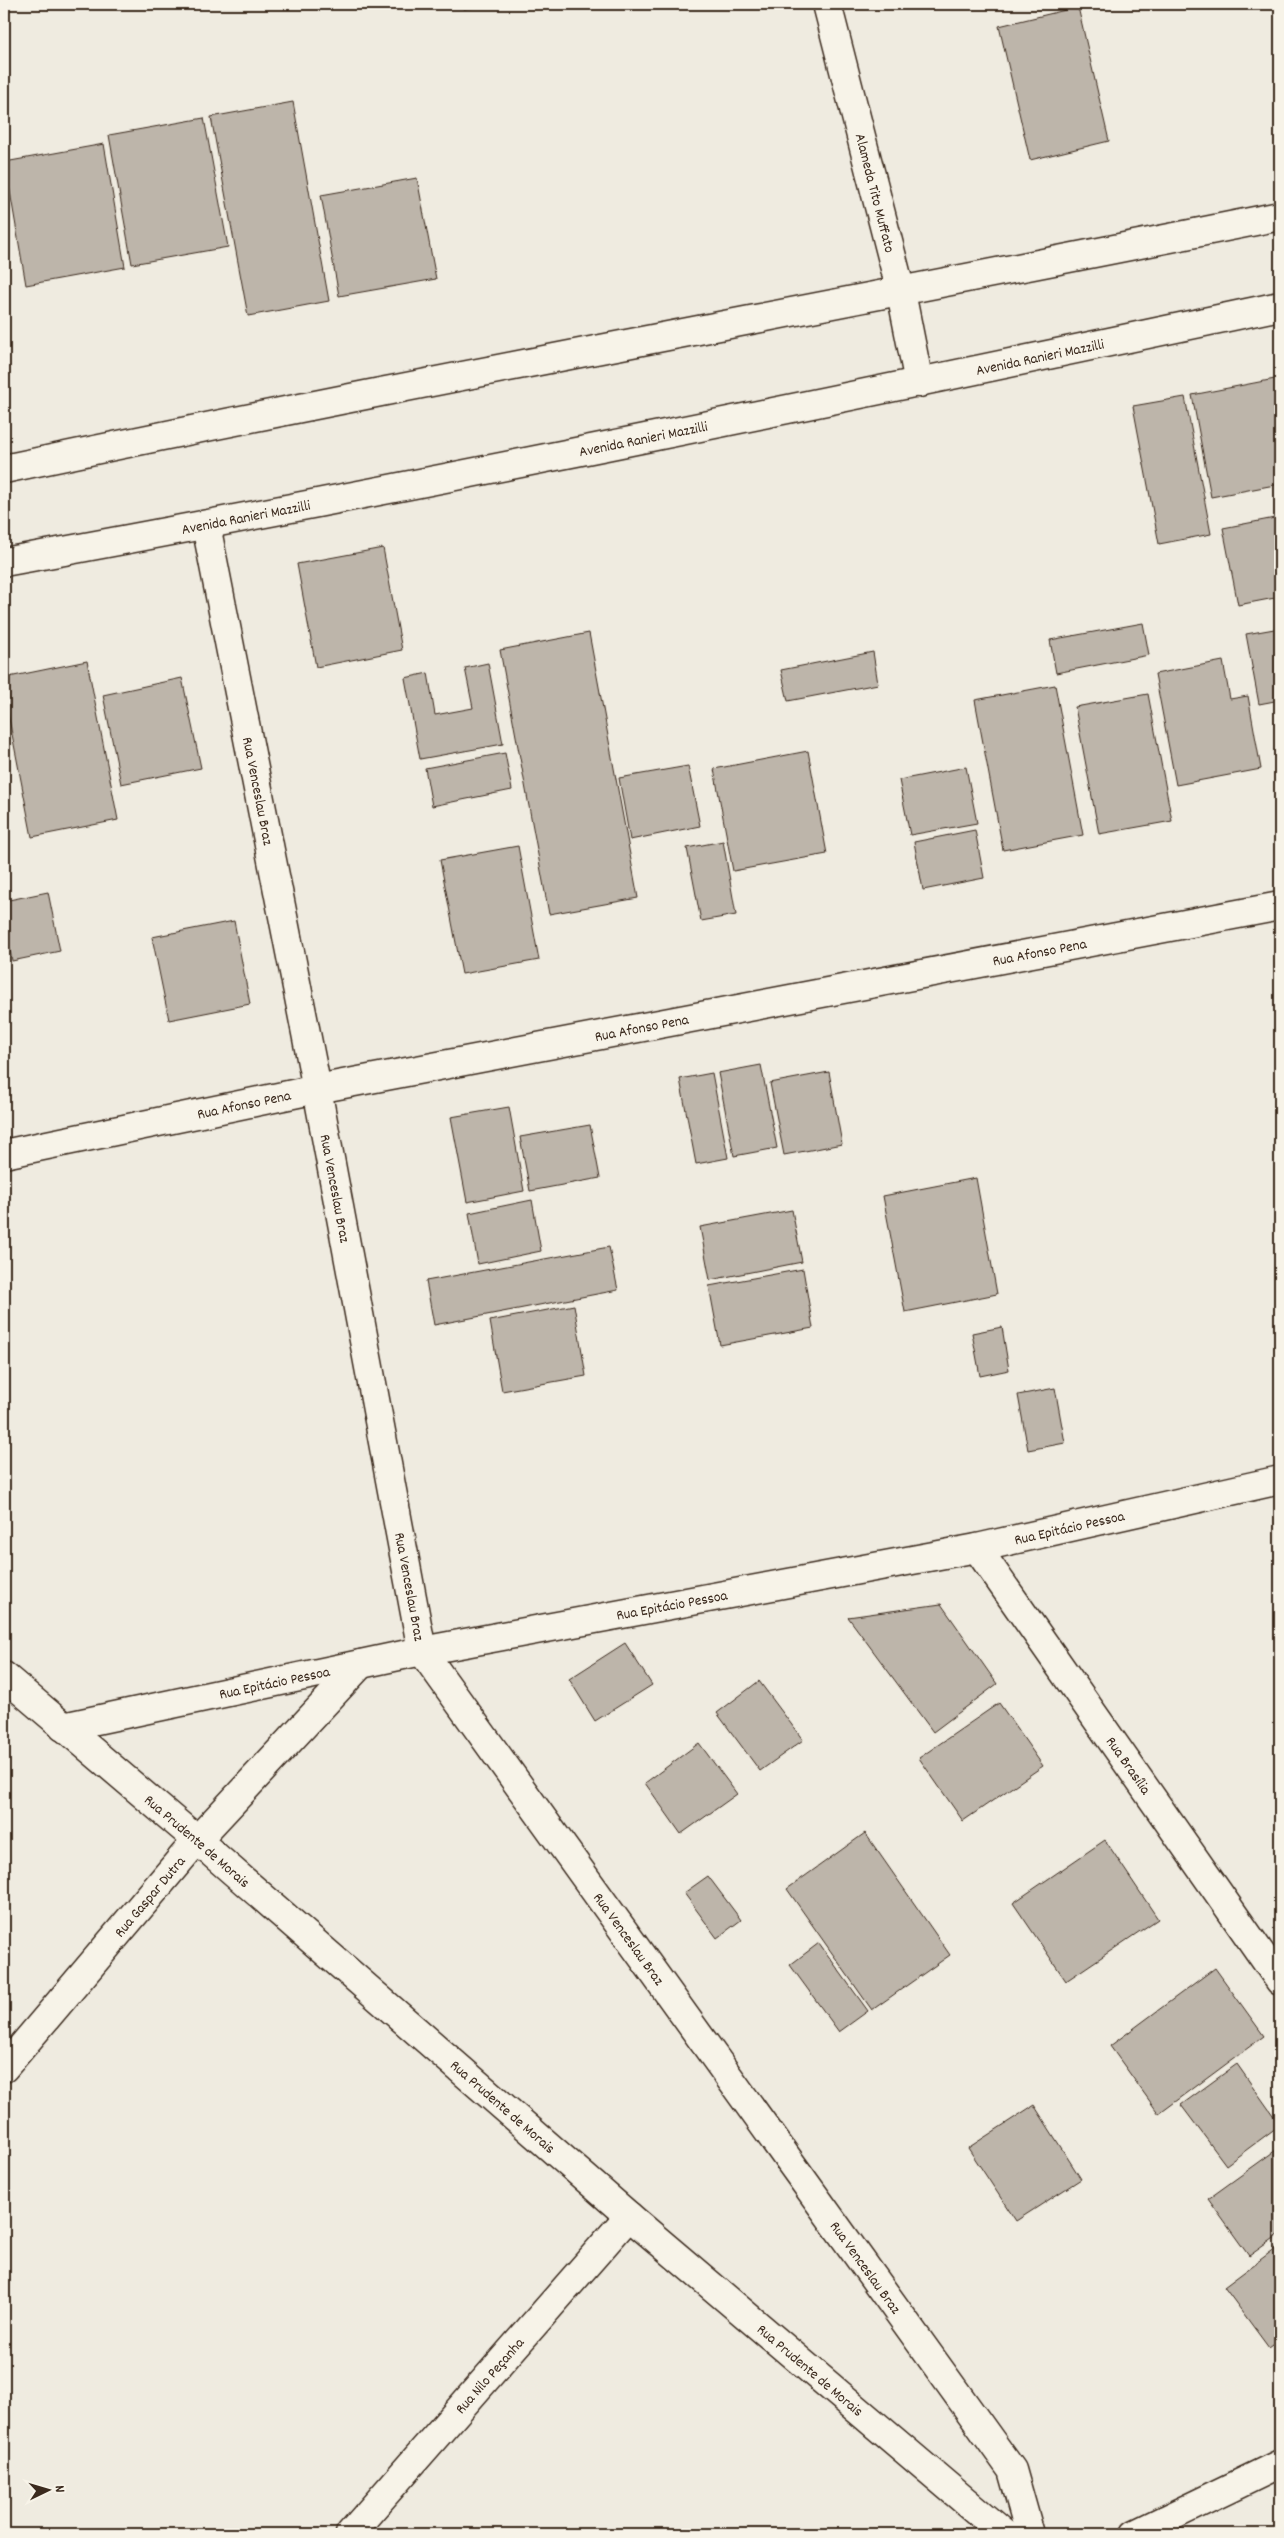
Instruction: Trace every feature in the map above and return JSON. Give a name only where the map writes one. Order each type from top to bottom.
[{"type":"street","name":"Alameda Tito Muffato","points":[[827,4],[901,292],[919,383]]},
{"type":"street","points":[[4,469],[194,429],[901,292],[1280,216]]},
{"type":"street","name":"Avenida Ranieri Mazzilli","points":[[4,562],[206,525],[919,383],[1280,306]]},
{"type":"street","name":"Rua Venceslau Braz","points":[[206,525],[317,1089],[422,1651],[1012,2470],[1030,2534]]},
{"type":"street","name":"Rua Afonso Pena","points":[[4,1154],[317,1089],[1280,906]]},
{"type":"street","name":"Rua Epitácio Pessoa","points":[[63,1728],[422,1651],[976,1548],[1280,1480]]},
{"type":"street","name":"Rua Brasília","points":[[976,1548],[1280,1981]]},
{"type":"street","name":"Rua Gaspar Dutra","points":[[4,2068],[196,1840],[361,1664]]},
{"type":"street","name":"Rua Prudente de Morais","points":[[4,1676],[629,2216],[1004,2534]]},
{"type":"street","name":"Rua Nilo Peçanha","points":[[350,2534],[629,2216]]},
{"type":"street","points":[[1135,2534],[1280,2464]]},
{"type":"building","points":[[463,4],[495,4],[464,9]]},
{"type":"building","points":[[1078,7],[1109,141],[1030,160],[999,26]]},
{"type":"building","points":[[293,102],[329,301],[248,316],[211,117]]},
{"type":"building","points":[[204,118],[228,247],[132,264],[109,135]]},
{"type":"building","points":[[104,144],[125,267],[26,285],[5,162]]},
{"type":"building","points":[[417,178],[436,279],[339,296],[321,195]]},
{"type":"building","points":[[1280,378],[1280,484],[1211,497],[1192,395]]},
{"type":"building","points":[[1185,397],[1211,534],[1159,544],[1133,406]]},
{"type":"building","points":[[1280,517],[1280,597],[1238,605],[1223,528]]},
{"type":"building","points":[[383,548],[402,650],[316,667],[297,564]]},
{"type":"building","points":[[1143,623],[1149,655],[1056,673],[1050,640]]},
{"type":"building","points":[[1280,628],[1280,700],[1259,704],[1246,634]]},
{"type":"building","points":[[589,633],[638,898],[549,914],[500,650]]},
{"type":"building","points":[[873,652],[878,684],[788,701],[781,670]]},
{"type":"building","points":[[87,661],[118,820],[32,837],[4,693],[4,678]]},
{"type":"building","points":[[1223,661],[1230,699],[1248,696],[1261,769],[1176,785],[1155,674]]},
{"type":"building","points":[[488,663],[503,744],[420,759],[405,678],[428,673],[435,715],[473,708],[465,668]]},
{"type":"building","points":[[182,678],[201,768],[121,784],[103,695]]},
{"type":"building","points":[[1055,685],[1083,835],[1003,850],[975,700]]},
{"type":"building","points":[[1148,694],[1172,821],[1099,834],[1075,707]]},
{"type":"building","points":[[808,751],[827,854],[733,871],[714,769]]},
{"type":"building","points":[[505,753],[512,790],[432,806],[425,768]]},
{"type":"building","points":[[688,766],[700,826],[630,840],[619,778]]},
{"type":"building","points":[[966,767],[977,823],[910,835],[899,780]]},
{"type":"building","points":[[975,830],[984,878],[923,890],[914,842]]},
{"type":"building","points":[[723,841],[736,915],[701,921],[687,848]]},
{"type":"building","points":[[518,846],[539,960],[462,974],[440,860]]},
{"type":"building","points":[[48,892],[60,951],[12,961],[4,917],[4,901]]},
{"type":"building","points":[[234,921],[250,1004],[169,1020],[152,937]]},
{"type":"building","points":[[761,1065],[777,1148],[734,1156],[718,1073]]},
{"type":"building","points":[[829,1072],[842,1144],[784,1155],[770,1083]]},
{"type":"building","points":[[712,1073],[728,1158],[696,1164],[680,1079]]},
{"type":"building","points":[[509,1107],[524,1191],[467,1202],[451,1117]]},
{"type":"building","points":[[590,1125],[600,1178],[530,1191],[520,1137]]},
{"type":"building","points":[[976,1178],[997,1294],[905,1312],[883,1196]]},
{"type":"building","points":[[532,1200],[541,1251],[478,1264],[469,1213]]},
{"type":"building","points":[[792,1210],[802,1262],[710,1280],[700,1227]]},
{"type":"building","points":[[609,1247],[618,1290],[434,1325],[426,1281]]},
{"type":"building","points":[[803,1269],[813,1328],[720,1345],[709,1286]]},
{"type":"building","points":[[574,1305],[586,1376],[502,1391],[490,1321]]},
{"type":"building","points":[[1002,1327],[1009,1370],[980,1376],[972,1333]]},
{"type":"building","points":[[1055,1388],[1065,1443],[1028,1450],[1018,1395]]},
{"type":"building","points":[[941,1604],[997,1684],[933,1732],[848,1617]]},
{"type":"building","points":[[625,1643],[652,1685],[595,1721],[569,1679]]},
{"type":"building","points":[[759,1681],[803,1740],[760,1771],[717,1713]]},
{"type":"building","points":[[999,1703],[1043,1766],[963,1821],[919,1758]]},
{"type":"building","points":[[699,1743],[737,1794],[681,1834],[645,1783]]},
{"type":"building","points":[[865,1833],[950,1955],[872,2010],[787,1889]]},
{"type":"building","points":[[1105,1840],[1158,1919],[1066,1981],[1013,1903]]},
{"type":"building","points":[[708,1876],[741,1920],[717,1938],[684,1893]]},
{"type":"building","points":[[819,1943],[868,2011],[839,2032],[790,1965]]},
{"type":"building","points":[[1215,1968],[1264,2036],[1159,2114],[1110,2046]]},
{"type":"building","points":[[1237,2064],[1280,2125],[1226,2165],[1181,2105]]},
{"type":"building","points":[[1034,2105],[1081,2179],[1016,2221],[968,2148]]},
{"type":"building","points":[[1276,2150],[1280,2155],[1280,2234],[1249,2256],[1208,2199]]},
{"type":"building","points":[[1280,2245],[1280,2340],[1269,2348],[1224,2287]]}]
